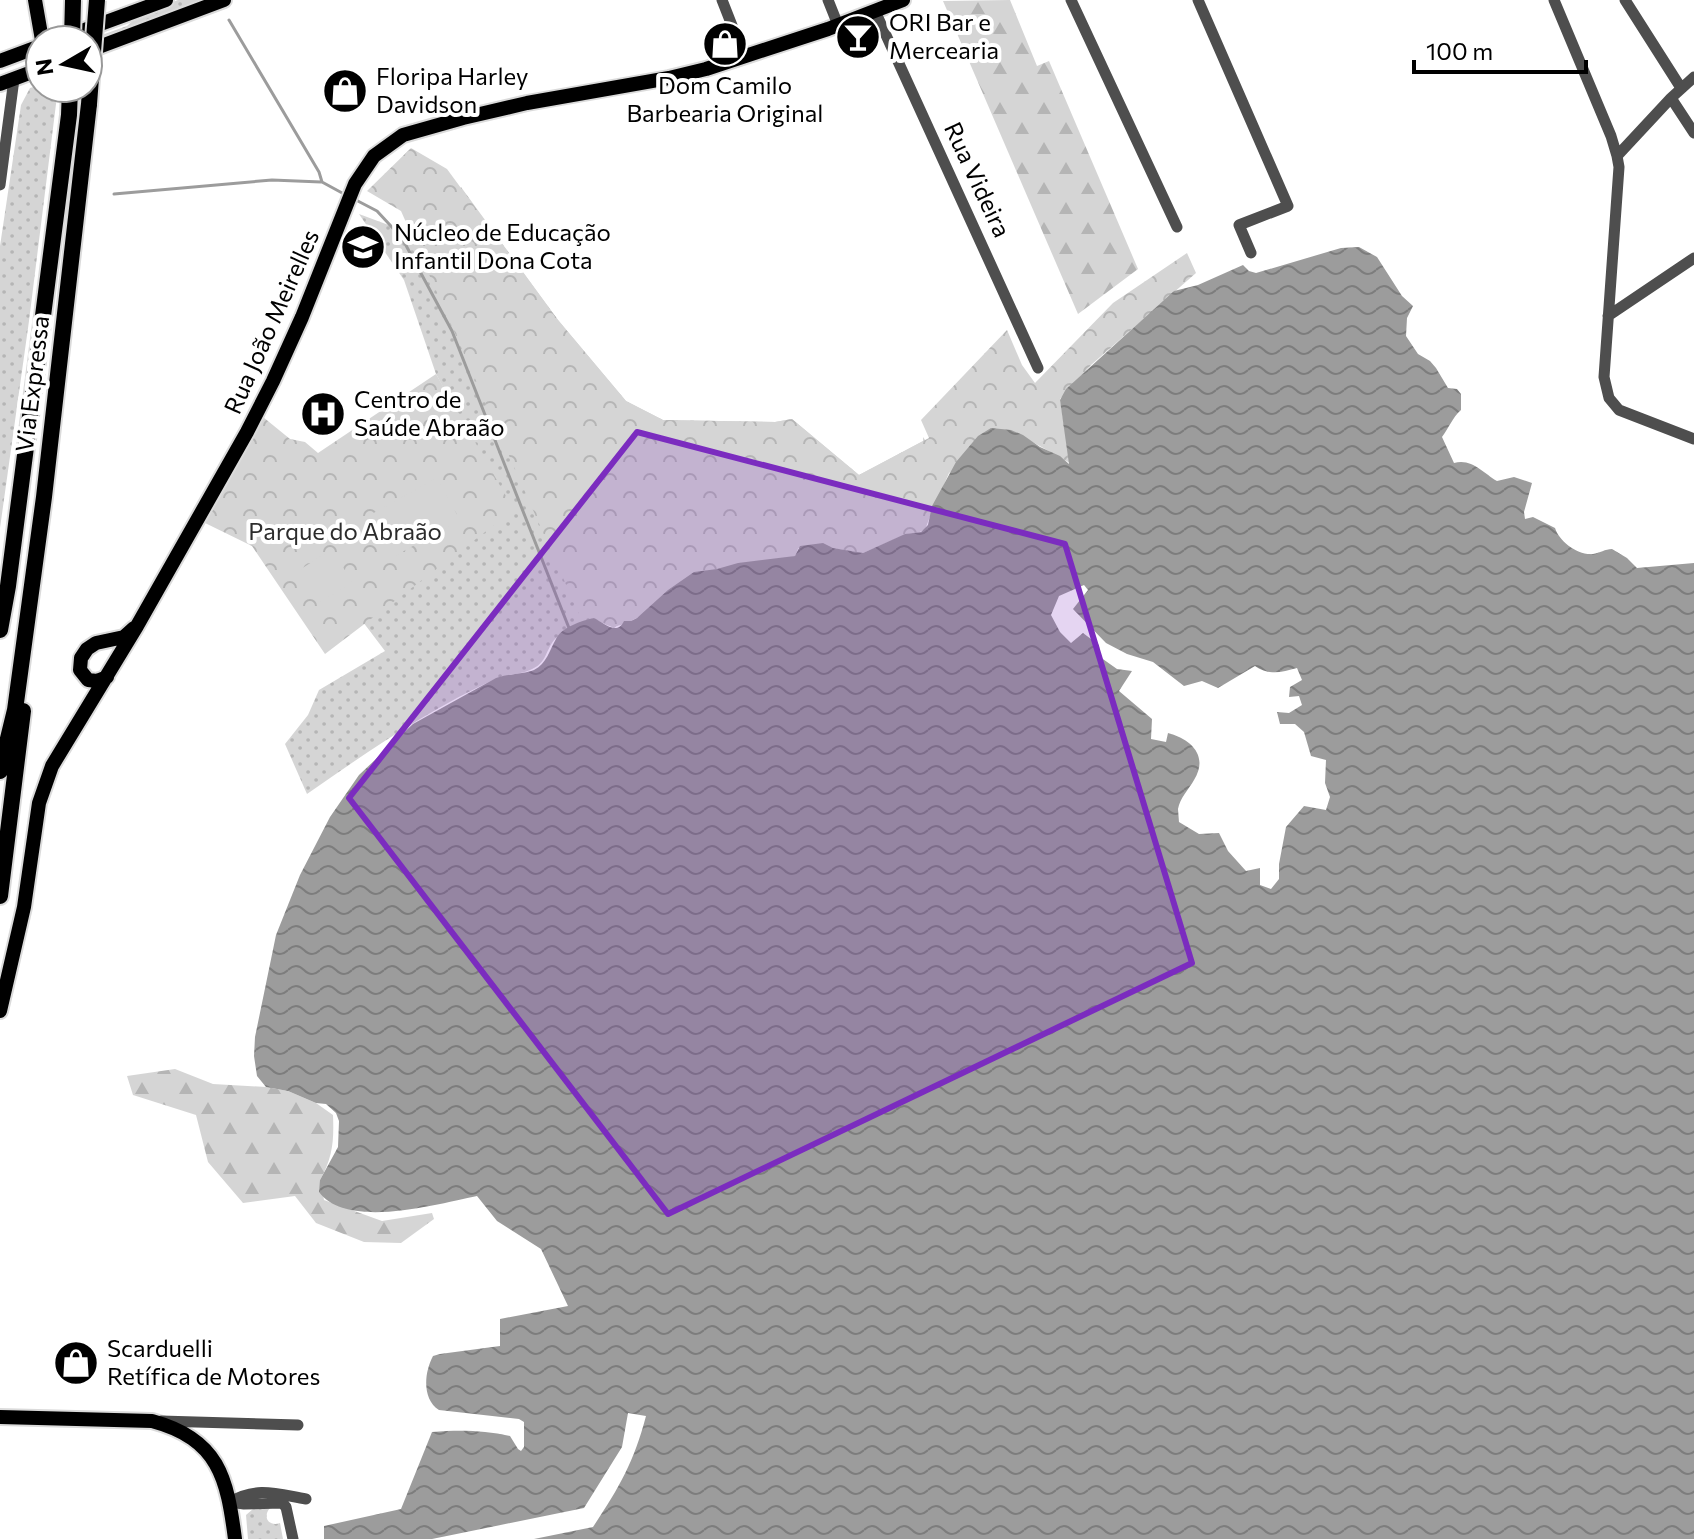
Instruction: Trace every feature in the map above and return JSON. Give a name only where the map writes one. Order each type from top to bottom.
[{"type":"highway","points":[[72,24],[73,0]]},
{"type":"highway","name":"Via Expressa","points":[[0,771],[15,710],[44,497],[89,104],[97,0]]},
{"type":"highway","name":"Via Expressa","points":[[0,630],[69,104]]},
{"type":"highway","points":[[0,896],[25,689],[26,622]]},
{"type":"main road","points":[[35,0],[39,24]]},
{"type":"main road","points":[[101,24],[166,0]]},
{"type":"main road","points":[[104,45],[224,0]]},
{"type":"main road","name":"Rua João Meirelles","points":[[0,1011],[24,907],[39,803],[56,759],[137,626],[243,440],[302,317],[355,184],[374,156],[403,135],[527,103],[706,69],[903,0]]},
{"type":"main road","points":[[0,61],[24,52]]},
{"type":"main road","points":[[7,81],[16,55]]},
{"type":"main road","points":[[107,677],[97,681],[85,677],[80,666],[84,653],[96,643],[124,637],[137,626]]},
{"type":"main road","points":[[0,1417],[152,1421],[184,1433],[210,1455],[223,1477],[235,1539]]},
{"type":"street","points":[[722,0],[744,56]]},
{"type":"street","points":[[828,0],[838,25]]},
{"type":"street","points":[[1071,0],[1177,227]]},
{"type":"street","points":[[1198,0],[1288,206],[1239,225],[1251,253]]},
{"type":"street","points":[[1554,0],[1611,136],[1619,167],[1604,377],[1609,398],[1619,410],[1694,439]]},
{"type":"street","points":[[1625,0],[1681,88]]},
{"type":"street","name":"Rua Videira","points":[[875,11],[1038,368]]},
{"type":"street","points":[[1617,156],[1694,77]]},
{"type":"street","points":[[0,185],[7,81]]},
{"type":"street","points":[[1671,98],[1694,133]]},
{"type":"street","points":[[1608,316],[1694,258]]},
{"type":"street","points":[[152,1421],[298,1425]]},
{"type":"street","points":[[184,1433],[198,1422]]},
{"type":"street","points":[[230,1502],[255,1492],[306,1499]]},
{"type":"street","points":[[230,1502],[282,1503],[286,1507],[293,1539]]},
{"type":"highlighted area","points":[[637,432],[1065,544],[1192,963],[668,1214],[349,798]]},
{"type":"green space","points":[[178,0],[206,0],[104,41],[104,34],[127,26],[139,15]]},
{"type":"green space","points":[[1010,0],[1037,66],[1049,61],[1138,269],[1078,314],[943,1]]},
{"type":"green space","points":[[24,99],[24,104],[56,104],[0,528],[0,246]]},
{"type":"green space","points":[[411,148],[447,169],[558,320],[626,401],[663,420],[775,422],[792,419],[859,475],[929,438],[921,420],[1007,330],[1022,365],[1035,383],[1113,303],[1187,253],[1196,273],[1091,365],[1060,399],[1070,463],[1013,431],[949,473],[925,528],[920,532],[906,534],[863,553],[833,548],[823,543],[798,548],[796,555],[790,558],[739,563],[694,572],[637,618],[624,621],[614,628],[579,614],[401,211],[367,191]]},
{"type":"green space","points":[[461,187],[558,320],[626,401],[663,420],[775,422],[792,419],[859,475],[923,441],[923,437],[948,474],[925,530],[905,534],[862,553],[830,547],[798,548],[795,556],[717,569],[625,624],[612,626],[594,618],[556,638],[536,667],[495,679],[446,704],[375,747],[307,794],[285,744],[308,715],[319,690],[385,651],[363,622],[509,508],[436,374],[404,280],[359,214],[410,233],[436,235]]},
{"type":"green space","name":"Parque do Abraão","points":[[436,374],[514,510],[325,654],[252,546],[203,522],[263,417],[290,439],[305,442],[318,453]]},
{"type":"green space","points":[[437,478],[460,520],[393,557],[370,515]]},
{"type":"green space","points":[[332,549],[352,582],[321,602],[301,569]]},
{"type":"green space","points":[[175,1069],[213,1084],[288,1091],[316,1103],[333,1115],[332,1148],[320,1180],[324,1200],[382,1221],[432,1213],[434,1219],[401,1243],[364,1242],[316,1223],[295,1196],[243,1203],[208,1162],[196,1115],[133,1095],[127,1076]]},
{"type":"green space","points":[[261,1507],[270,1508],[267,1518],[273,1524],[280,1523],[283,1539],[248,1539],[246,1515]]},
{"type":"water","points":[[1359,247],[1377,257],[1402,296],[1413,306],[1407,318],[1406,336],[1418,354],[1436,368],[1448,388],[1457,389],[1461,394],[1461,410],[1442,437],[1454,463],[1472,464],[1497,481],[1514,477],[1532,483],[1525,519],[1533,517],[1555,528],[1565,542],[1581,553],[1593,554],[1612,549],[1637,568],[1694,563],[1694,1539],[534,1539],[593,1527],[625,1474],[646,1416],[628,1413],[622,1447],[584,1508],[432,1539],[324,1539],[324,1526],[401,1509],[432,1432],[471,1431],[510,1436],[521,1451],[524,1447],[524,1422],[519,1419],[439,1410],[433,1405],[426,1385],[430,1363],[433,1356],[440,1354],[500,1346],[500,1319],[568,1306],[541,1249],[497,1221],[477,1196],[394,1211],[350,1210],[332,1203],[319,1192],[320,1180],[338,1147],[339,1121],[336,1113],[326,1104],[266,1087],[257,1076],[255,1037],[276,935],[300,875],[330,817],[359,775],[413,724],[496,678],[538,667],[567,628],[594,618],[618,628],[624,621],[637,618],[694,572],[795,556],[800,546],[823,543],[833,548],[863,553],[905,534],[921,532],[928,525],[932,506],[956,462],[978,436],[991,428],[1023,435],[1069,464],[1060,400],[1066,389],[1174,291],[1198,285],[1243,265],[1256,273],[1341,248]],"holes":[[[1084,585],[1088,590],[1073,609],[1106,643],[1153,662],[1184,686],[1202,681],[1218,688],[1255,666],[1270,672],[1297,668],[1302,680],[1290,687],[1289,697],[1299,696],[1302,705],[1289,713],[1277,712],[1280,724],[1295,724],[1304,732],[1311,756],[1326,760],[1325,783],[1330,797],[1326,810],[1304,806],[1286,827],[1279,879],[1271,889],[1260,885],[1260,868],[1246,871],[1228,851],[1219,833],[1199,834],[1179,822],[1179,805],[1198,771],[1198,756],[1190,744],[1168,733],[1166,742],[1151,739],[1152,719],[1119,691],[1132,671],[1117,669],[1100,657],[1099,645],[1083,633],[1071,643],[1060,632],[1051,615],[1059,596]]]},
{"type":"waterway","points":[[229,20],[322,182],[344,194]]},
{"type":"waterway","points":[[114,194],[272,180],[321,182]]},
{"type":"waterway","points":[[354,199],[377,211],[402,238],[452,331],[569,628]]},
{"type":"place","name":"ORI Bar e Mercearia","points":[[858,37]]},
{"type":"place","name":"Dom Camilo Barbearia Original","points":[[725,44]]},
{"type":"place","name":"Floripa Harley Davidson","points":[[345,91]]},
{"type":"place","name":"Núcleo de Educação Infantil Dona Cota","points":[[363,247]]},
{"type":"place","name":"Centro de Saúde Abraão","points":[[323,414]]},
{"type":"place","name":"Scarduelli Retífica de Motores","points":[[76,1363]]}]
